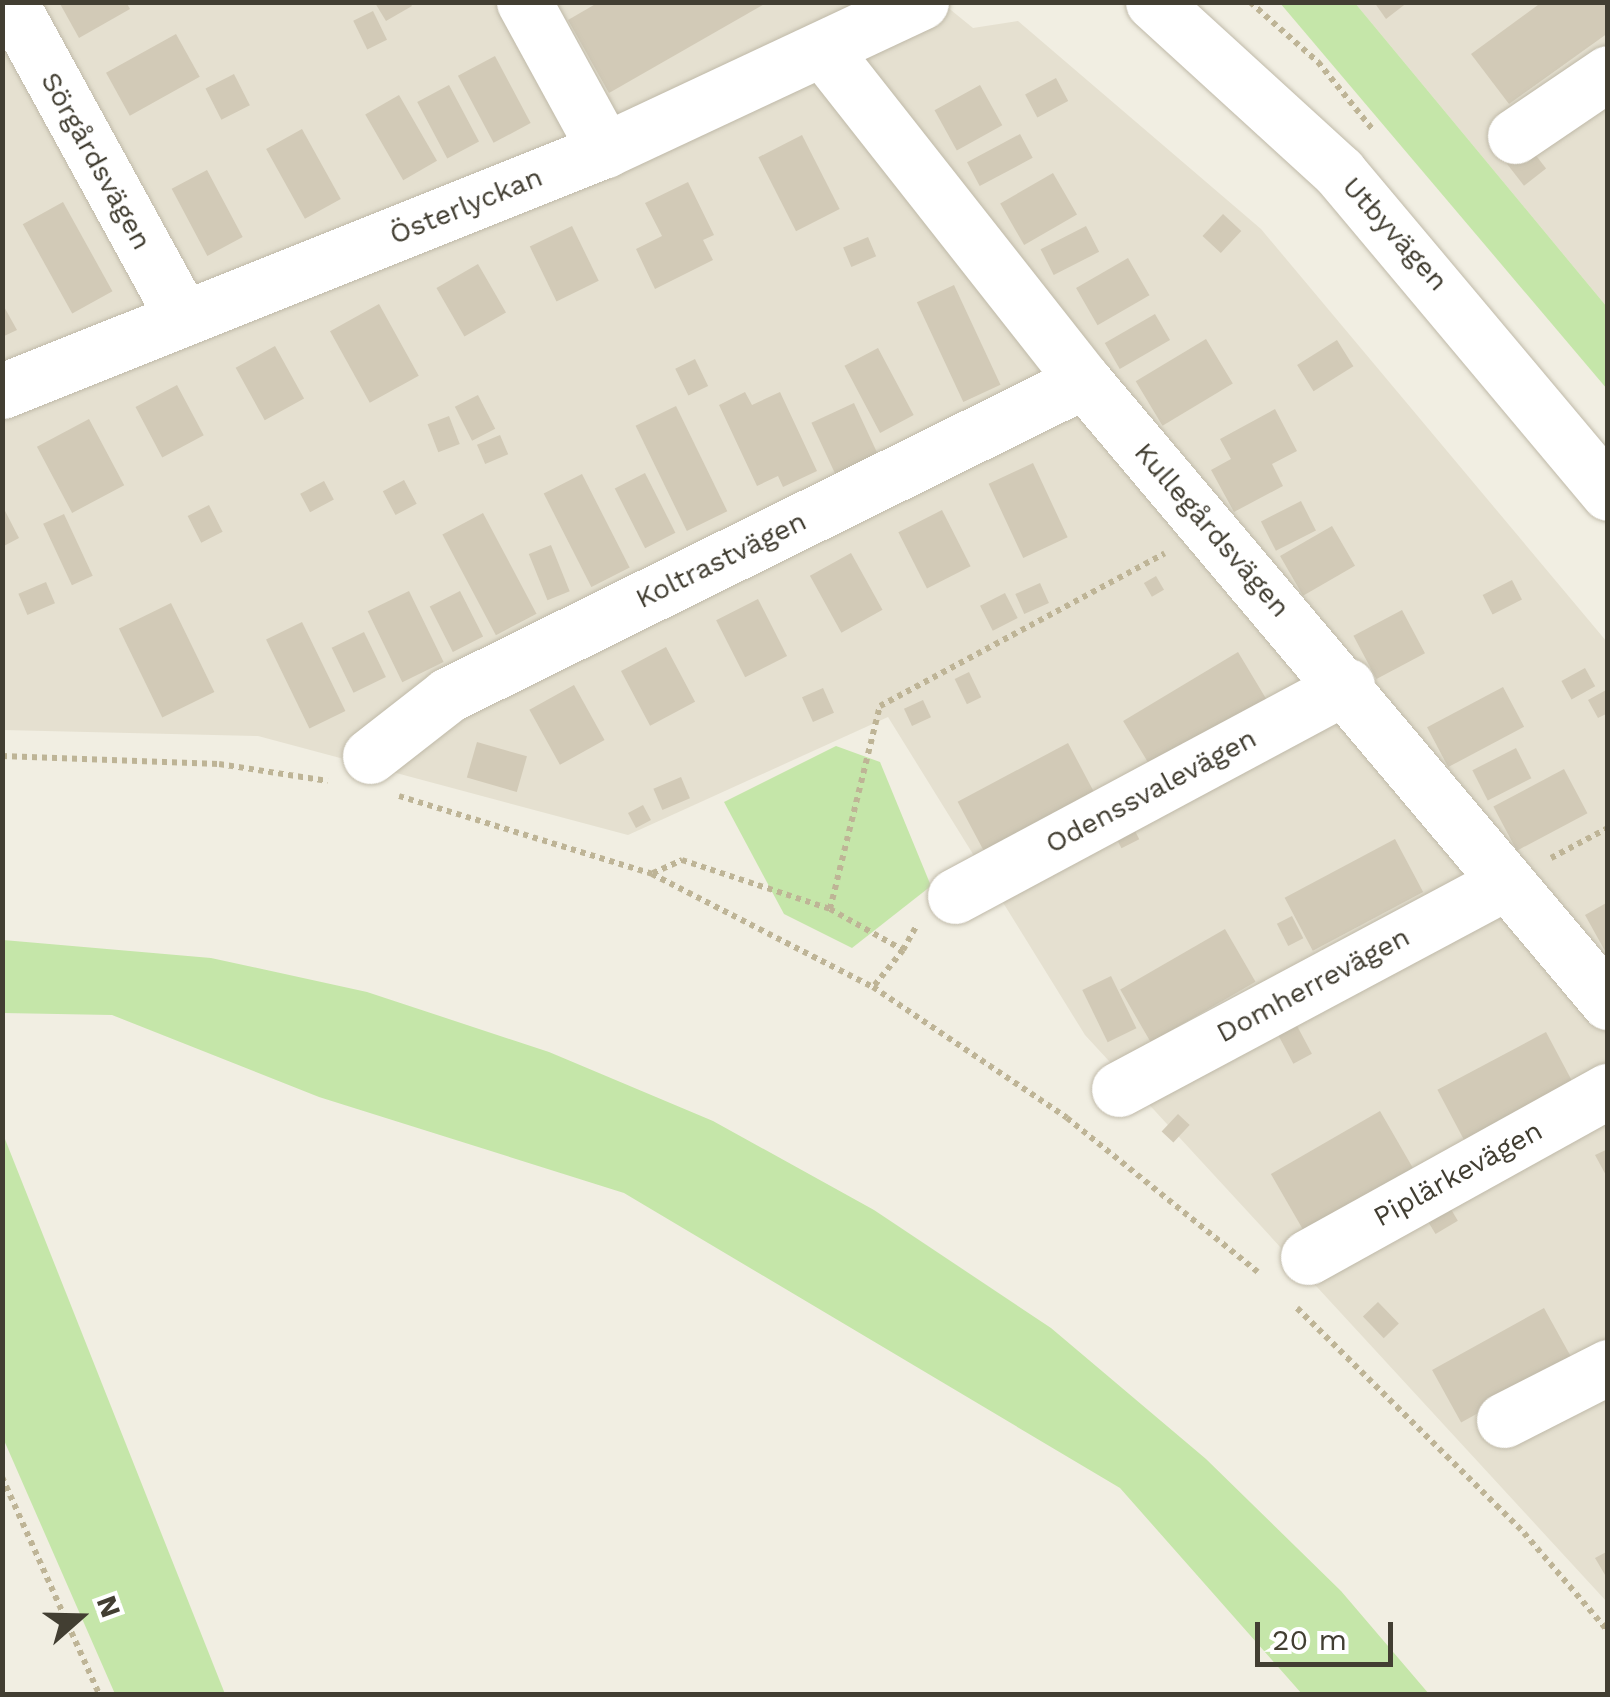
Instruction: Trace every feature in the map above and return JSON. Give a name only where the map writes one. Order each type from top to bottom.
[{"type":"street","name":"Sörgårdsvägen","points":[[10,2],[183,318]]},
{"type":"street","points":[[524,2],[606,150]]},
{"type":"street","name":"Österlyckan","points":[[2,390],[606,150],[824,52],[921,2]]},
{"type":"street","name":"Utbyvägen","points":[[1153,2],[1339,172],[1608,493]]},
{"type":"street","name":"Kullegårdsvägen","points":[[824,52],[1084,382],[1346,686],[1608,1002]]},
{"type":"street","points":[[1515,136],[1608,73]]},
{"type":"street","name":"Koltrastvägen","points":[[367,778],[448,695],[1084,382]]},
{"type":"street","name":"Odenssvalevägen","points":[[955,896],[1346,686]]},
{"type":"street","name":"Domherrevägen","points":[[1119,1089],[1506,882]]},
{"type":"street","name":"Piplärkevägen","points":[[1288,1278],[1608,1091]]},
{"type":"street","points":[[1504,1420],[1608,1366]]},
{"type":"path","points":[[830,909],[880,706],[1210,528]]},
{"type":"path","points":[[2,756],[220,764],[367,778],[652,874],[873,987],[1067,1118],[1288,1278],[1524,1533],[1608,1631]]},
{"type":"path","points":[[1506,882],[1608,828]]},
{"type":"path","points":[[652,874],[682,860],[830,909],[903,950],[873,987]]},
{"type":"path","points":[[2,1477],[99,1694]]},
{"type":"shaded area","points":[[941,2],[973,28],[1018,21],[1261,229],[1607,642],[1607,1602],[1085,1035],[888,717],[628,835],[258,736],[3,730],[3,3]]},
{"type":"shaded area","points":[[1355,3],[1607,3],[1607,307]]},
{"type":"green space","points":[[1280,3],[1355,3],[1607,307],[1607,389]]},
{"type":"green space","points":[[836,746],[880,762],[931,886],[852,948],[784,914],[724,802]]},
{"type":"green space","points":[[3,940],[211,958],[367,992],[549,1052],[713,1121],[874,1210],[1051,1328],[1206,1459],[1341,1591],[1429,1694],[1302,1694],[1120,1488],[624,1193],[319,1097],[112,1015],[3,1013]]},
{"type":"green space","points":[[2,1134],[225,1694],[115,1694],[3,1438]]},
{"type":"building","points":[[59,2],[126,2],[130,9],[79,38]]},
{"type":"building","points":[[599,2],[768,2],[609,93],[568,20]]},
{"type":"building","points":[[1374,2],[1408,2],[1386,19]]},
{"type":"building","points":[[1542,2],[1608,2],[1608,33],[1509,104],[1471,54]]},
{"type":"building","points":[[375,3],[410,3],[412,6],[386,21]]},
{"type":"building","points":[[373,11],[387,40],[367,49],[353,21]]},
{"type":"building","points":[[176,34],[200,77],[130,116],[106,73]]},
{"type":"building","points":[[495,56],[531,123],[494,143],[458,76]]},
{"type":"building","points":[[234,74],[250,105],[221,120],[205,89]]},
{"type":"building","points":[[1056,78],[1068,101],[1037,117],[1025,94]]},
{"type":"building","points":[[449,85],[479,142],[447,158],[417,102]]},
{"type":"building","points":[[980,85],[1002,125],[957,150],[935,110]]},
{"type":"building","points":[[399,95],[437,161],[403,180],[365,114]]},
{"type":"building","points":[[302,129],[341,199],[305,219],[266,149]]},
{"type":"building","points":[[1020,134],[1033,158],[980,186],[967,162]]},
{"type":"building","points":[[802,135],[840,209],[796,231],[758,157]]},
{"type":"building","points":[[1527,144],[1546,168],[1524,186],[1505,161]]},
{"type":"building","points":[[207,170],[243,237],[207,256],[172,189]]},
{"type":"building","points":[[1053,173],[1077,215],[1024,245],[1000,204]]},
{"type":"building","points":[[688,182],[714,235],[703,240],[713,260],[655,289],[636,249],[662,236],[645,203]]},
{"type":"building","points":[[63,202],[112,291],[72,314],[23,224]]},
{"type":"building","points":[[1223,214],[1241,231],[1221,253],[1203,236]]},
{"type":"building","points":[[572,226],[599,281],[556,301],[530,247]]},
{"type":"building","points":[[1086,226],[1099,252],[1054,275],[1041,249]]},
{"type":"building","points":[[868,237],[876,256],[851,267],[843,248]]},
{"type":"building","points":[[1128,258],[1150,295],[1098,325],[1076,288]]},
{"type":"building","points":[[478,264],[506,312],[464,336],[436,288]]},
{"type":"building","points":[[954,285],[1000,385],[963,402],[917,302]]},
{"type":"building","points":[[2,303],[17,330],[2,337]]},
{"type":"building","points":[[379,304],[419,376],[370,403],[330,331]]},
{"type":"building","points":[[1155,314],[1170,340],[1120,369],[1105,343]]},
{"type":"building","points":[[1206,339],[1233,384],[1162,426],[1136,381]]},
{"type":"building","points":[[1337,340],[1353,366],[1314,391],[1297,365]]},
{"type":"building","points":[[275,346],[304,398],[265,420],[236,368]]},
{"type":"building","points":[[878,348],[914,415],[880,433],[844,366]]},
{"type":"building","points":[[695,359],[708,386],[688,396],[675,369]]},
{"type":"building","points":[[177,385],[204,435],[162,457],[136,407]]},
{"type":"building","points":[[745,392],[752,405],[780,392],[817,471],[783,487],[778,476],[757,486],[719,405]]},
{"type":"building","points":[[478,395],[495,429],[472,441],[455,407]]},
{"type":"building","points":[[854,403],[880,459],[838,479],[811,423]]},
{"type":"building","points":[[676,406],[727,511],[687,531],[636,426]]},
{"type":"building","points":[[1275,409],[1297,451],[1272,464],[1283,486],[1234,512],[1211,470],[1231,459],[1220,439]]},
{"type":"building","points":[[449,416],[460,444],[438,452],[428,424]]},
{"type":"building","points":[[89,419],[124,485],[72,513],[37,447]]},
{"type":"building","points":[[500,435],[508,454],[485,464],[477,445]]},
{"type":"building","points":[[1033,463],[1068,537],[1023,558],[989,484]]},
{"type":"building","points":[[645,473],[675,533],[645,548],[615,488]]},
{"type":"building","points":[[582,474],[630,568],[591,587],[544,494]]},
{"type":"building","points":[[404,480],[417,504],[395,515],[383,491]]},
{"type":"building","points":[[324,481],[334,500],[310,512],[300,494]]},
{"type":"building","points":[[1301,501],[1316,530],[1276,551],[1261,521]]},
{"type":"building","points":[[2,505],[19,538],[2,547]]},
{"type":"building","points":[[209,505],[223,532],[201,543],[188,516]]},
{"type":"building","points":[[942,510],[971,566],[927,588],[898,532]]},
{"type":"building","points":[[483,513],[537,614],[496,635],[442,535]]},
{"type":"building","points":[[64,514],[93,576],[72,585],[43,524]]},
{"type":"building","points":[[1332,526],[1355,566],[1303,596],[1280,556]]},
{"type":"building","points":[[551,545],[570,591],[547,600],[529,554]]},
{"type":"building","points":[[851,553],[883,610],[841,633],[810,576]]},
{"type":"building","points":[[1156,576],[1164,590],[1152,597],[1144,583]]},
{"type":"building","points":[[1512,580],[1522,600],[1493,615],[1483,595]]},
{"type":"building","points":[[46,582],[55,603],[27,615],[18,594]]},
{"type":"building","points":[[1040,583],[1049,603],[1024,614],[1015,594]]},
{"type":"building","points":[[409,591],[444,662],[402,682],[368,611]]},
{"type":"building","points":[[460,591],[483,636],[453,652],[430,606]]},
{"type":"building","points":[[1005,593],[1018,618],[993,631],[980,606]]},
{"type":"building","points":[[758,599],[787,656],[745,677],[716,620]]},
{"type":"building","points":[[171,603],[214,692],[162,717],[119,628]]},
{"type":"building","points":[[1402,610],[1425,653],[1376,679],[1353,636]]},
{"type":"building","points":[[302,622],[345,711],[309,729],[266,640]]},
{"type":"building","points":[[364,632],[386,677],[354,693],[332,648]]},
{"type":"building","points":[[666,647],[695,702],[650,726],[621,671]]},
{"type":"building","points":[[1238,652],[1270,706],[1156,775],[1123,721]]},
{"type":"building","points":[[1585,668],[1595,686],[1572,699],[1561,681]]},
{"type":"building","points":[[969,672],[981,697],[967,704],[955,679]]},
{"type":"building","points":[[574,685],[605,740],[560,765],[529,710]]},
{"type":"building","points":[[1503,687],[1524,727],[1448,767],[1427,727]]},
{"type":"building","points":[[823,688],[834,713],[813,722],[802,697]]},
{"type":"building","points":[[1608,689],[1608,713],[1598,718],[1588,700]]},
{"type":"building","points":[[923,700],[931,717],[912,726],[904,709]]},
{"type":"building","points":[[477,742],[527,756],[517,792],[467,778]]},
{"type":"building","points":[[1068,743],[1099,802],[989,861],[958,802]]},
{"type":"building","points":[[1516,748],[1531,778],[1488,801],[1472,770]]},
{"type":"building","points":[[1564,769],[1587,813],[1517,851],[1493,807]]},
{"type":"building","points":[[681,777],[690,798],[662,810],[653,789]]},
{"type":"building","points":[[643,805],[651,820],[636,828],[628,813]]},
{"type":"building","points":[[1132,825],[1139,839],[1121,848],[1114,834]]},
{"type":"building","points":[[1395,839],[1423,892],[1313,951],[1285,898]]},
{"type":"building","points":[[1608,902],[1608,950],[1605,951],[1585,915]]},
{"type":"building","points":[[1292,916],[1303,938],[1288,946],[1277,924]]},
{"type":"building","points":[[1225,929],[1256,982],[1151,1042],[1120,990]]},
{"type":"building","points":[[1111,976],[1136,1028],[1108,1042],[1082,990]]},
{"type":"building","points":[[1295,1022],[1312,1054],[1293,1064],[1276,1032]]},
{"type":"building","points":[[1546,1032],[1574,1085],[1466,1143],[1437,1090]]},
{"type":"building","points":[[1380,1111],[1414,1171],[1305,1234],[1271,1174]]},
{"type":"building","points":[[1178,1114],[1190,1125],[1173,1142],[1162,1132]]},
{"type":"building","points":[[1608,1149],[1608,1179],[1595,1155]]},
{"type":"building","points":[[1446,1201],[1458,1221],[1436,1234],[1424,1214]]},
{"type":"building","points":[[1378,1302],[1399,1324],[1384,1338],[1363,1317]]},
{"type":"building","points":[[1544,1308],[1573,1360],[1461,1423],[1432,1370]]},
{"type":"building","points":[[1608,1551],[1608,1580],[1595,1558]]}]
